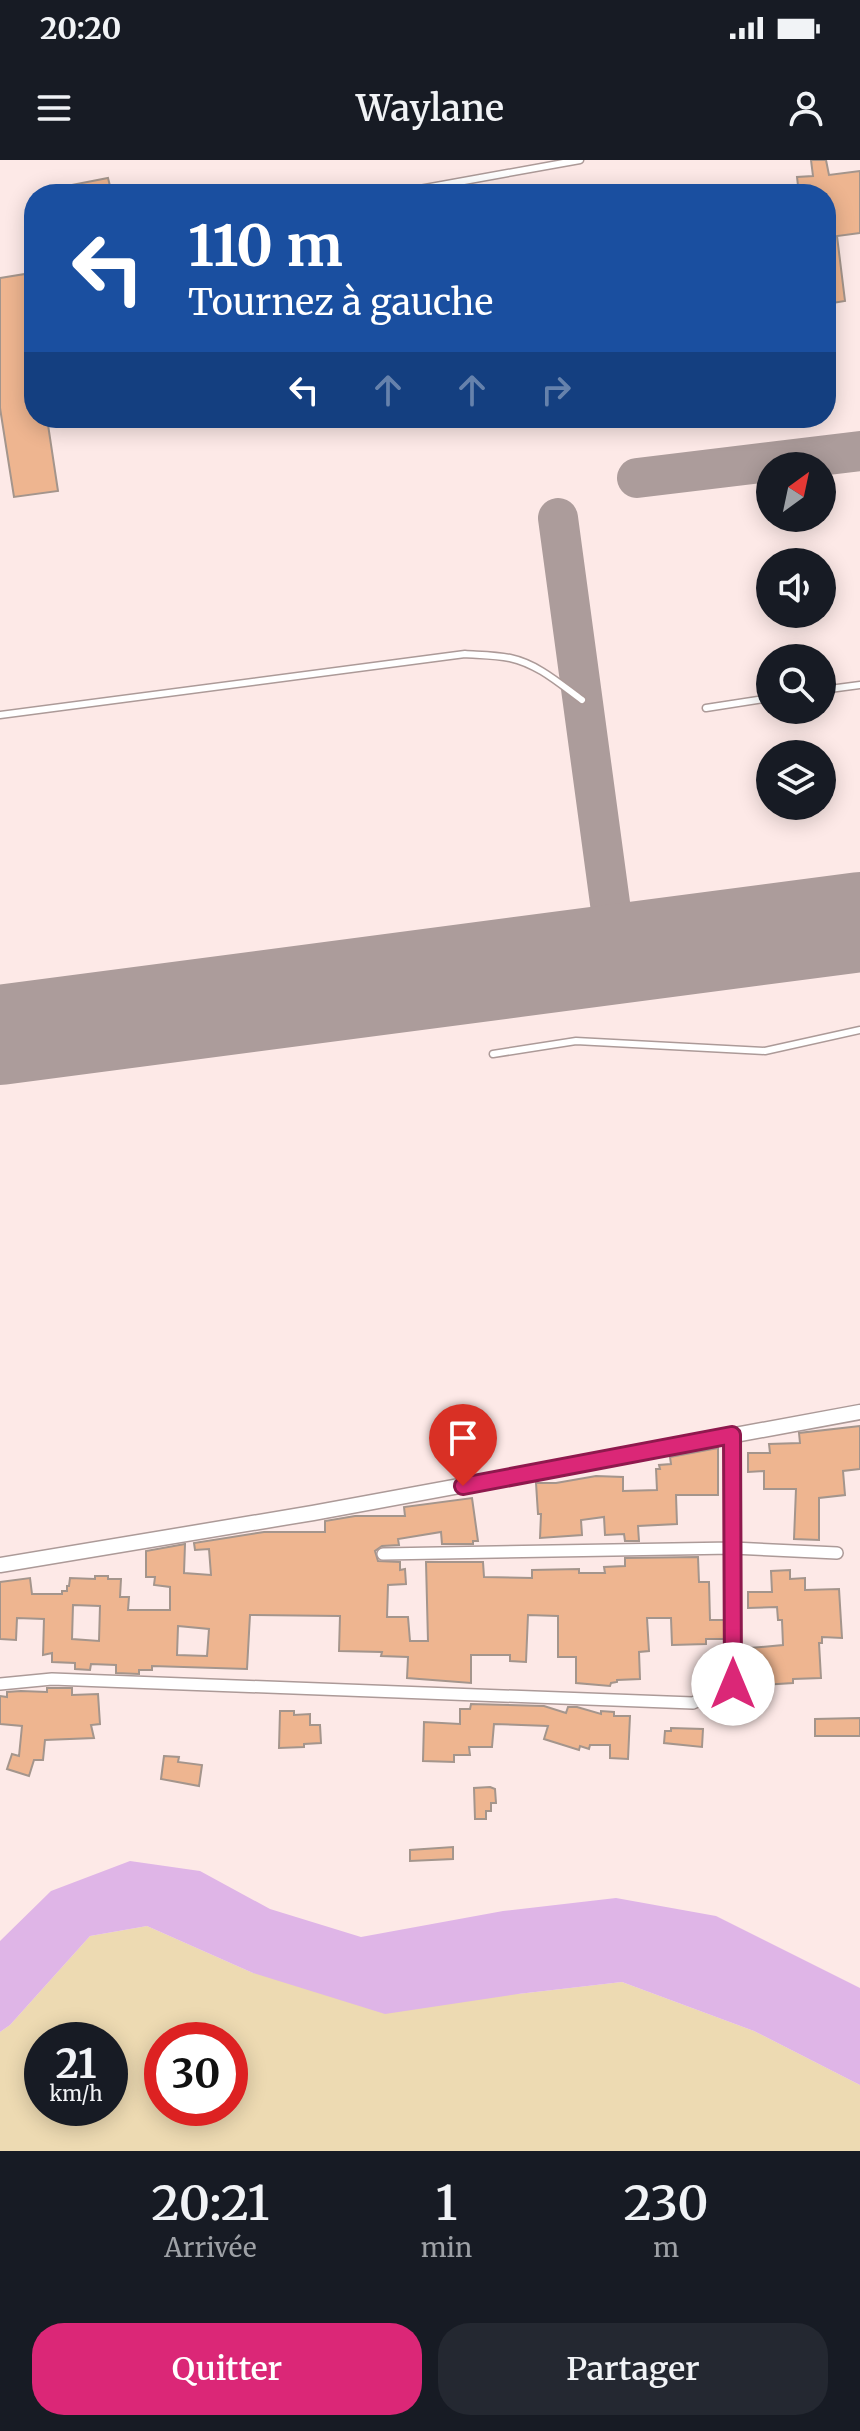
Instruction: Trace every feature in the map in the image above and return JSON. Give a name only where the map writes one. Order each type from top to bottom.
[{"type":"street","points":[[0,1565],[313,1513],[860,1412]]},
{"type":"street","points":[[0,1684],[52,1679],[693,1703],[733,1684],[732,1435]]},
{"type":"street","points":[[383,1554],[733,1548],[837,1553]]},
{"type":"lane","points":[[447,184],[580,160]]},
{"type":"lane","points":[[0,715],[465,654],[509,658],[526,663],[582,700]]},
{"type":"lane","points":[[836,688],[860,685]]},
{"type":"lane","points":[[706,708],[756,700]]},
{"type":"lane","points":[[493,1054],[576,1041],[765,1051],[860,1030]]},
{"type":"shaded area","points":[[130,1861],[200,1871],[270,1909],[361,1937],[503,1911],[616,1898],[716,1916],[860,1988],[860,2085],[754,2031],[622,1982],[385,2014],[253,1973],[147,1926],[90,1936],[10,2025],[0,2032],[0,1941],[51,1891]]},
{"type":"shaded area","points":[[147,1926],[253,1973],[518,1994],[622,1982],[754,2031],[860,2085],[860,2151],[0,2151],[0,2032],[10,2025],[90,1936]]},
{"type":"building","points":[[811,160],[826,160],[829,175],[860,171],[860,233],[837,236],[845,301],[836,302],[836,184],[798,184],[797,177],[813,176]]},
{"type":"building","points":[[108,178],[110,184],[77,184]]},
{"type":"building","points":[[24,274],[24,428],[49,428],[58,491],[14,497],[0,408],[0,278]]},
{"type":"building","points":[[860,1426],[860,1469],[843,1471],[845,1495],[819,1498],[819,1540],[794,1539],[796,1489],[764,1489],[764,1471],[748,1472],[748,1453],[770,1453],[769,1444],[800,1443],[799,1433]]},
{"type":"building","points":[[718,1448],[718,1495],[676,1495],[677,1524],[638,1526],[639,1541],[625,1541],[624,1534],[605,1535],[604,1517],[581,1520],[582,1535],[540,1538],[541,1514],[538,1514],[536,1483],[596,1476],[623,1477],[623,1491],[657,1490],[656,1469],[660,1469],[659,1465],[671,1464],[670,1457]]},
{"type":"building","points":[[472,1498],[478,1541],[473,1541],[473,1544],[442,1544],[441,1532],[398,1539],[399,1545],[382,1546],[375,1551],[378,1561],[400,1562],[400,1570],[405,1569],[406,1584],[388,1585],[387,1617],[408,1617],[410,1641],[428,1641],[426,1562],[483,1562],[484,1577],[532,1578],[532,1570],[579,1569],[579,1573],[605,1573],[604,1567],[625,1566],[625,1558],[698,1557],[699,1582],[709,1582],[710,1620],[724,1620],[724,1639],[706,1639],[706,1644],[672,1645],[671,1618],[647,1618],[649,1651],[639,1652],[640,1679],[617,1680],[610,1686],[576,1683],[576,1657],[558,1657],[558,1616],[528,1615],[526,1662],[510,1661],[510,1655],[471,1655],[471,1683],[407,1678],[408,1657],[381,1656],[382,1652],[339,1651],[340,1616],[250,1615],[247,1669],[152,1666],[152,1670],[139,1670],[139,1674],[116,1673],[116,1665],[91,1664],[90,1670],[75,1669],[75,1663],[52,1662],[52,1653],[43,1655],[44,1619],[17,1618],[16,1640],[0,1639],[0,1582],[30,1578],[32,1594],[62,1594],[62,1591],[67,1591],[70,1578],[108,1576],[108,1579],[121,1579],[120,1597],[129,1597],[128,1610],[170,1610],[170,1587],[154,1585],[155,1577],[146,1577],[146,1551],[185,1544],[184,1573],[211,1575],[209,1549],[195,1550],[194,1543],[264,1532],[325,1532],[325,1521],[355,1516],[405,1516],[404,1507]],"holes":[[[73,1605],[100,1606],[99,1641],[72,1639]],[[178,1626],[209,1629],[207,1656],[177,1655]]]},
{"type":"building","points":[[790,1570],[790,1579],[805,1578],[805,1590],[839,1589],[842,1638],[822,1637],[822,1643],[819,1643],[821,1678],[761,1685],[761,1681],[750,1681],[750,1648],[783,1645],[782,1620],[778,1620],[777,1607],[748,1608],[748,1592],[772,1592],[771,1571]]},
{"type":"building","points":[[47,1688],[72,1688],[72,1695],[98,1694],[100,1724],[91,1725],[94,1738],[45,1740],[43,1760],[34,1760],[29,1776],[7,1769],[12,1754],[19,1756],[22,1726],[0,1724],[0,1696],[7,1697],[7,1692],[47,1692]]},
{"type":"building","points":[[471,1704],[544,1706],[566,1713],[568,1707],[577,1707],[601,1714],[601,1711],[614,1712],[614,1716],[630,1716],[628,1759],[610,1758],[610,1745],[590,1745],[589,1749],[580,1746],[579,1750],[544,1739],[548,1726],[494,1724],[492,1747],[469,1747],[470,1755],[454,1755],[454,1762],[423,1761],[424,1722],[460,1724],[460,1709],[470,1709]]},
{"type":"building","points":[[280,1711],[294,1711],[294,1715],[310,1714],[310,1725],[320,1725],[321,1743],[279,1748]]},
{"type":"building","points":[[860,1718],[860,1736],[815,1736],[815,1719]]},
{"type":"building","points":[[671,1728],[703,1729],[702,1747],[664,1743],[665,1731],[671,1731]]},
{"type":"building","points":[[164,1756],[179,1757],[178,1762],[202,1765],[199,1786],[161,1779]]},
{"type":"building","points":[[474,1788],[495,1789],[496,1803],[491,1803],[491,1811],[486,1811],[486,1819],[475,1819]]},
{"type":"building","points":[[453,1847],[453,1859],[410,1861],[410,1850]]},
{"type":"taxiway","points":[[637,478],[860,451]]},
{"type":"taxiway","points":[[558,518],[617,955]]},
{"type":"runway","points":[[0,1035],[860,922]]},
{"type":"route","points":[[463,1486],[732,1435],[733,1684]]}]
